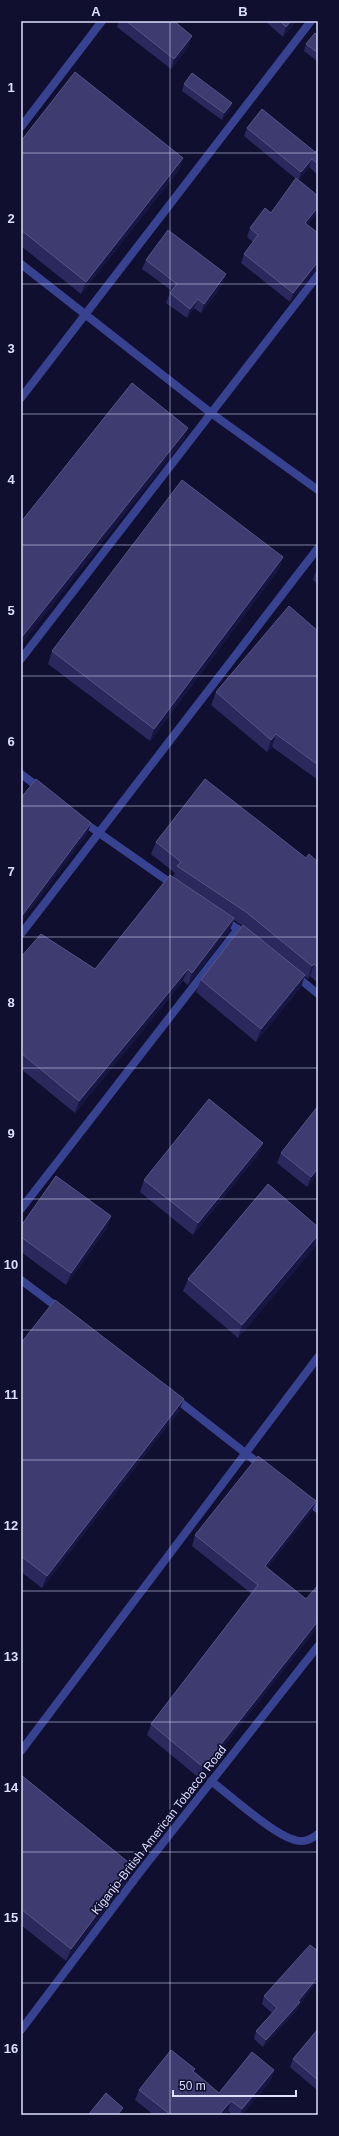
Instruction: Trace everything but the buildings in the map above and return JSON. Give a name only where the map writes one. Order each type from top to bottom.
[{"type":"street","points":[[21,127],[102,21]]},
{"type":"street","points":[[21,398],[310,21]]},
{"type":"street","points":[[21,264],[211,413],[318,490]]},
{"type":"street","points":[[21,659],[318,275]]},
{"type":"street","points":[[21,934],[318,548]]},
{"type":"street","points":[[21,774],[51,797]]},
{"type":"street","points":[[75,815],[98,834],[181,890]]},
{"type":"street","points":[[213,912],[257,944]]},
{"type":"street","points":[[21,1209],[238,929]]},
{"type":"street","points":[[287,969],[318,994]]},
{"type":"street","points":[[21,1280],[70,1317]]},
{"type":"street","points":[[21,1751],[247,1454],[318,1357]]},
{"type":"street","points":[[167,1392],[270,1472]]},
{"type":"street","points":[[300,1495],[318,1509]]},
{"type":"street","name":"Kiganjo-British American Tobacco Road","points":[[21,2030],[137,1870],[211,1782],[318,1646]]},
{"type":"street","points":[[211,1782],[270,1827],[295,1840],[309,1841],[318,1834]]}]
